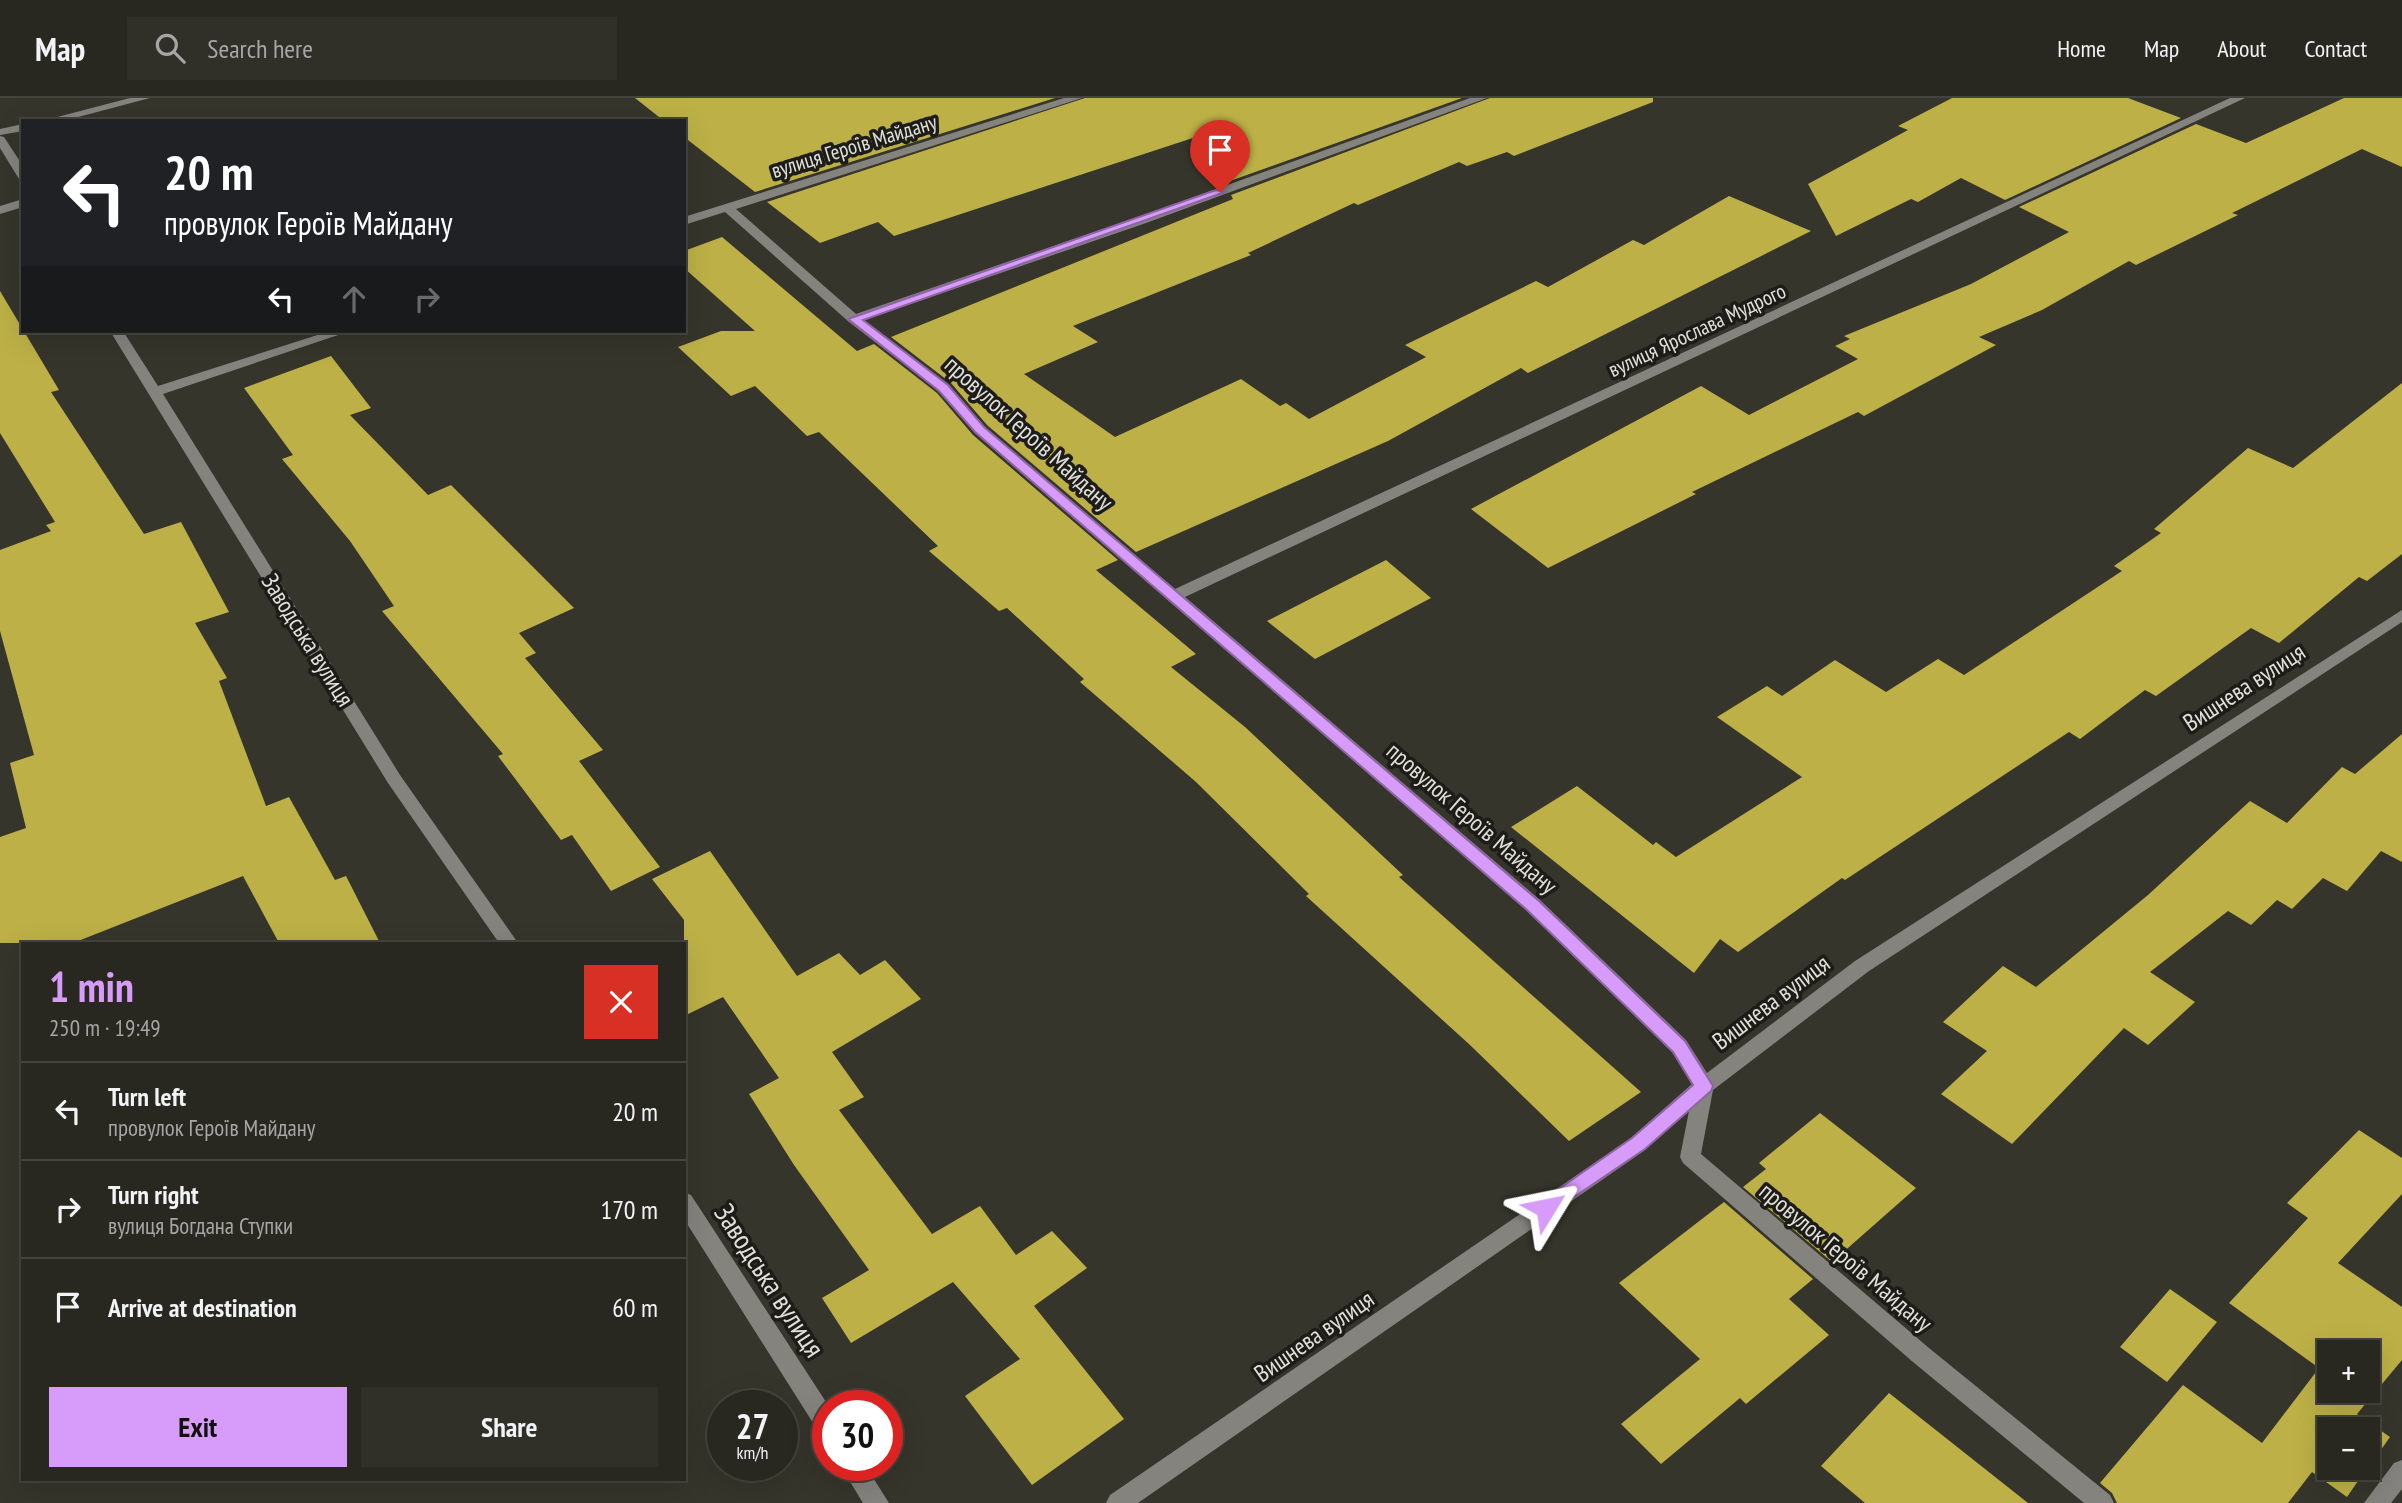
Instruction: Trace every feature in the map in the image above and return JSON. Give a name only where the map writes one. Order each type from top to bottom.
[{"type":"street","points":[[56,119],[144,98]]},
{"type":"street","name":"вулиця Героїв Майдану","points":[[686,220],[1076,98]]},
{"type":"street","points":[[854,319],[1142,220],[1481,98]]},
{"type":"street","name":"вулиця Ярослава Мудрого","points":[[1172,597],[2239,98]]},
{"type":"street","points":[[0,132],[21,127]]},
{"type":"street","points":[[0,139],[21,173]]},
{"type":"street","points":[[0,210],[21,204]]},
{"type":"street","name":"провулок Героїв Майдану","points":[[727,207],[854,319],[944,388],[980,430],[1533,905],[1679,1046],[1704,1086],[1690,1157],[1900,1337],[2102,1503]]},
{"type":"street","name":"Заводська вулиця","points":[[118,333],[394,779],[508,942]]},
{"type":"street","points":[[154,392],[337,333]]},
{"type":"street","name":"Вишнева вулиця","points":[[1118,1503],[1638,1144],[1704,1086],[1862,966],[2402,615]]},
{"type":"street","name":"Заводська вулиця","points":[[686,1204],[812,1401]]},
{"type":"street","points":[[2376,1503],[2402,1471]]},
{"type":"street","points":[[863,1481],[877,1503]]},
{"type":"building","points":[[635,98],[1055,98],[755,192],[686,139],[686,119],[661,119]]},
{"type":"building","points":[[1085,98],[1462,98],[1227,182],[1208,133],[894,236],[878,222],[820,243],[767,202]]},
{"type":"building","points":[[1490,98],[1653,98],[1653,102],[1514,156],[1507,152],[1467,166],[1459,162],[1358,205],[1354,203],[1248,253],[1251,255],[1073,326],[1098,342],[1024,374],[1115,437],[1241,379],[1280,406],[1286,403],[1309,419],[1426,357],[1405,345],[1536,281],[1548,287],[1633,240],[1644,245],[1729,196],[1811,231],[1528,373],[1521,368],[1388,441],[1136,552],[987,425],[951,383],[891,337],[1233,199],[1231,195]]},
{"type":"building","points":[[1952,98],[2128,98],[2181,118],[2005,200],[1961,178],[1918,202],[1911,199],[1836,236],[1808,184],[1908,130],[1898,126]]},
{"type":"building","points":[[2344,98],[2402,98],[2402,167],[2362,149],[2232,213],[2238,215],[2136,265],[2129,261],[2042,310],[1979,337],[1996,345],[1864,416],[1858,412],[1692,492],[1696,494],[1548,568],[1471,509],[1701,386],[1749,415],[1858,359],[1835,346],[1850,339],[1844,336],[1971,284],[2069,232],[2019,207],[2196,124],[2246,143]]},
{"type":"building","points":[[722,237],[857,351],[874,344],[937,393],[973,435],[1118,560],[1096,570],[1196,654],[1171,667],[1245,727],[1403,875],[1399,877],[1641,1092],[1569,1141],[1470,1045],[1306,896],[1309,894],[1196,782],[1080,682],[1084,679],[1007,608],[999,611],[929,551],[938,546],[819,432],[807,436],[755,386],[731,396],[678,347],[721,331],[755,331],[686,270],[686,250]]},
{"type":"building","points":[[0,291],[21,326],[21,333],[25,333],[59,390],[51,392],[144,534],[181,522],[229,612],[195,623],[227,678],[219,681],[266,806],[289,797],[335,880],[346,876],[379,942],[278,942],[243,876],[76,942],[0,943],[0,837],[26,828],[10,763],[34,755],[0,631],[0,550],[51,531],[46,525],[55,522],[0,433]]},
{"type":"building","points":[[331,356],[371,408],[350,415],[428,495],[451,485],[574,608],[519,633],[536,653],[525,658],[603,750],[579,761],[660,867],[611,891],[572,835],[561,840],[498,756],[503,754],[382,611],[394,606],[350,541],[282,459],[293,455],[244,388]]},
{"type":"building","points":[[2402,383],[2402,554],[2367,581],[2359,577],[2279,643],[2251,628],[2156,696],[2145,690],[2080,739],[2069,732],[1845,880],[1842,878],[1738,952],[1720,939],[1694,973],[1511,827],[1577,786],[1653,845],[1656,842],[1676,857],[1802,777],[1717,717],[1767,686],[1782,696],[1835,660],[1886,692],[1938,659],[1964,675],[2122,571],[2114,566],[2161,533],[2154,529],[2248,448],[2293,468]]},
{"type":"building","points":[[1386,560],[1431,598],[1315,659],[1267,621]]},
{"type":"building","points":[[2402,734],[2402,862],[2381,851],[2347,891],[2323,878],[2292,909],[2277,900],[2251,925],[2228,911],[2150,972],[2195,1002],[2148,1045],[2124,1028],[2012,1144],[1941,1094],[1987,1051],[1943,1022],[2003,966],[2036,987],[2148,895],[2250,801],[2287,823],[2342,767],[2355,774]]},
{"type":"building","points":[[710,851],[797,976],[839,953],[860,975],[885,960],[921,999],[832,1052],[864,1097],[839,1110],[932,1234],[980,1206],[1016,1255],[1052,1231],[1087,1268],[1034,1306],[1124,1419],[1032,1485],[965,1396],[1020,1359],[953,1282],[851,1343],[822,1298],[869,1270],[794,1165],[749,1094],[779,1078],[723,997],[686,1015],[684,920],[652,879]]},
{"type":"building","points":[[1820,1113],[1916,1188],[1832,1262],[1743,1187],[1766,1169],[1759,1163]]},
{"type":"building","points":[[2359,1130],[2402,1158],[2402,1194],[2338,1263],[2402,1307],[2402,1360],[2380,1386],[2380,1340],[2317,1340],[2317,1367],[2229,1303],[2308,1218],[2287,1203]]},
{"type":"building","points":[[1724,1202],[1813,1279],[1789,1299],[1829,1335],[1746,1404],[1740,1398],[1661,1464],[1621,1424],[1700,1359],[1619,1283]]},
{"type":"building","points":[[2170,1289],[2217,1322],[2167,1382],[2120,1347]]},
{"type":"building","points":[[2317,1371],[2317,1403],[2366,1403],[2357,1414],[2361,1417],[2317,1417],[2317,1476],[2312,1472],[2288,1503],[2117,1503],[2112,1493],[2100,1483],[2183,1385],[2262,1443]]},
{"type":"building","points":[[1889,1393],[2028,1503],[1865,1503],[1821,1466]]},
{"type":"building","points":[[2380,1430],[2390,1437],[2380,1451]]},
{"type":"building","points":[[2323,1480],[2359,1480],[2347,1497]]},
{"type":"route","points":[[1220,192],[854,319],[944,388],[980,430],[1533,905],[1679,1046],[1704,1086],[1638,1144],[1546,1208]]}]
